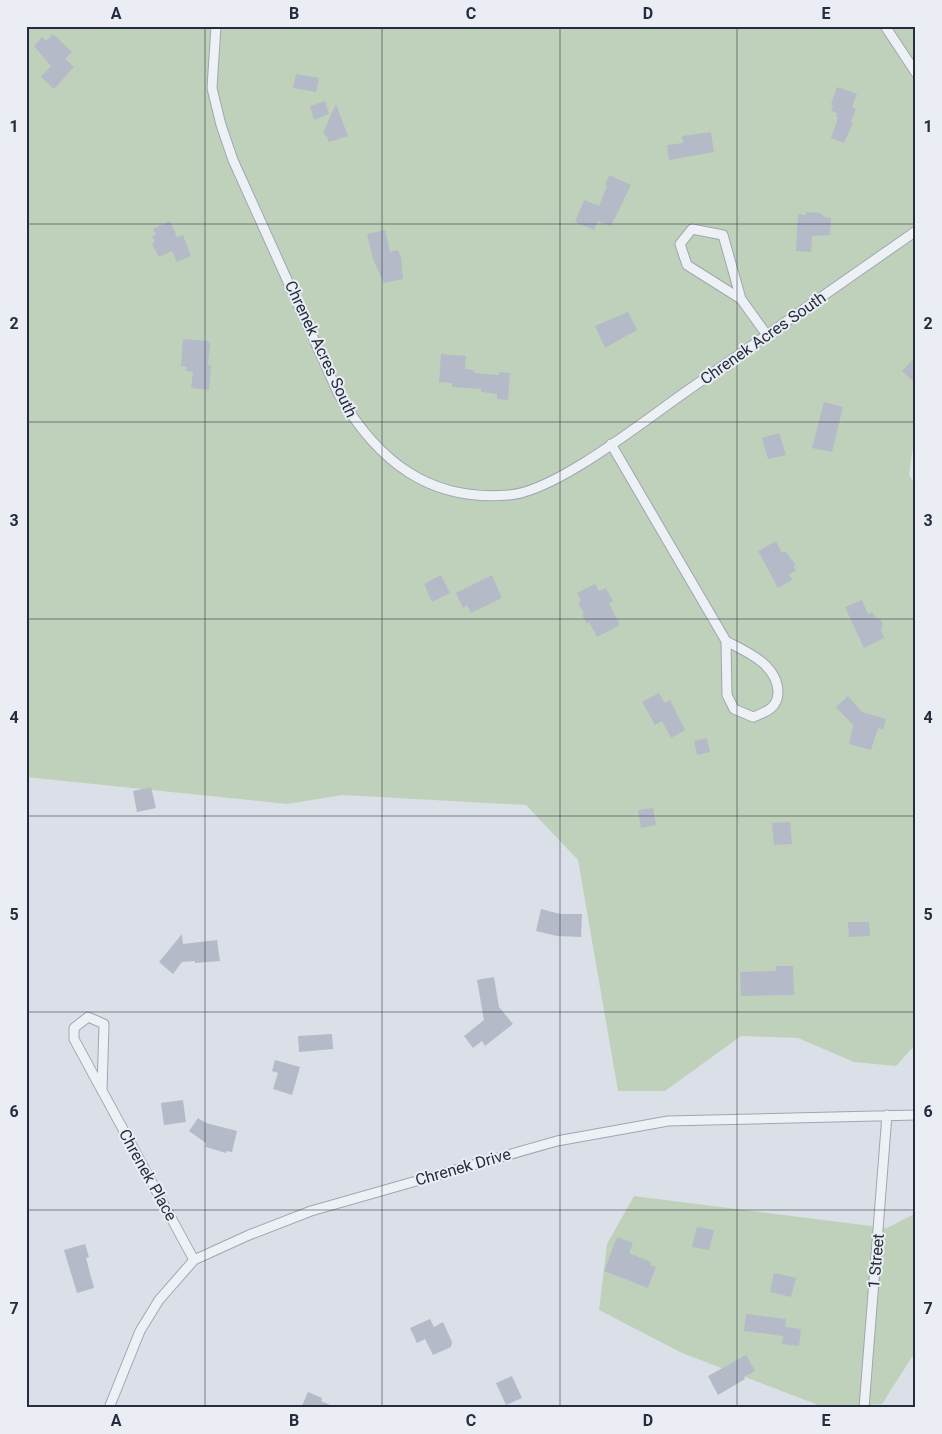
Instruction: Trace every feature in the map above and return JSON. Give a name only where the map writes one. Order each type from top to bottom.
[{"type":"street","name":"Chrenek Acres South","points":[[216,26],[212,88],[221,125],[233,160],[339,394],[356,423],[378,450],[399,468],[455,493],[476,496],[511,495],[546,484],[611,444],[916,231]]},
{"type":"street","points":[[885,26],[916,73]]},
{"type":"street","points":[[742,299],[687,266],[680,244],[692,229],[723,235],[742,299],[767,335]]},
{"type":"street","points":[[611,444],[726,640],[727,695],[734,709],[753,717],[771,710],[778,698],[778,684],[772,671],[757,658],[726,640]]},
{"type":"street","name":"Chrenek Place","points":[[102,1091],[104,1024],[88,1017],[74,1028],[74,1039],[102,1091],[194,1260]]},
{"type":"street","name":"1 Street","points":[[864,1408],[887,1115]]},
{"type":"street","name":"Chrenek Drive","points":[[109,1408],[140,1331],[159,1300],[194,1260],[248,1235],[311,1211],[557,1141],[668,1121],[916,1115]]},
{"type":"green space","points":[[26,26],[916,26],[916,427],[909,475],[916,486],[916,1044],[896,1066],[854,1062],[798,1038],[741,1036],[665,1091],[618,1091],[578,860],[526,805],[343,795],[287,804],[26,777]]},
{"type":"green space","points":[[634,1196],[887,1228],[916,1213],[916,1357],[912,1357],[882,1404],[826,1408],[682,1353],[599,1310],[607,1244]]},
{"type":"building","points":[[53,34],[72,52],[65,59],[74,67],[54,89],[41,77],[51,66],[34,46],[42,37],[46,41]]},
{"type":"building","points":[[296,74],[319,78],[316,92],[293,88]]},
{"type":"building","points":[[837,87],[857,94],[852,107],[856,109],[851,122],[853,123],[844,143],[831,138],[838,118],[836,116],[837,113],[831,111],[833,106],[831,104]]},
{"type":"building","points":[[325,101],[329,114],[314,120],[310,106]]},
{"type":"building","points":[[336,104],[348,136],[329,142],[323,133]]},
{"type":"building","points":[[711,132],[714,152],[669,160],[667,145],[683,143],[682,136]]},
{"type":"building","points":[[609,175],[631,185],[611,226],[598,221],[594,230],[575,222],[584,200],[599,206]]},
{"type":"building","points":[[806,212],[820,213],[824,217],[831,218],[830,235],[812,236],[811,252],[796,251],[798,214],[806,215]]},
{"type":"building","points":[[170,221],[177,237],[183,235],[191,256],[177,262],[172,251],[159,257],[152,244],[155,242],[152,236],[156,235],[153,229]]},
{"type":"building","points":[[385,230],[390,252],[398,250],[401,257],[403,279],[384,283],[373,259],[367,234]]},
{"type":"building","points":[[628,312],[637,330],[605,348],[595,326]]},
{"type":"building","points":[[183,339],[208,341],[210,344],[208,365],[211,365],[209,390],[191,388],[193,372],[186,371],[187,367],[181,366]]},
{"type":"building","points":[[441,354],[466,356],[465,369],[474,370],[474,373],[499,375],[499,372],[510,373],[508,400],[497,399],[497,394],[481,392],[481,389],[452,387],[452,383],[439,382]]},
{"type":"building","points":[[916,356],[916,384],[902,371]]},
{"type":"building","points":[[824,402],[843,407],[832,452],[812,448]]},
{"type":"building","points":[[779,433],[786,455],[768,459],[762,438]]},
{"type":"building","points":[[776,541],[782,553],[785,551],[796,565],[793,566],[796,571],[789,574],[792,580],[778,588],[758,551]]},
{"type":"building","points":[[441,575],[450,593],[432,602],[424,584]]},
{"type":"building","points":[[492,575],[502,598],[471,613],[467,605],[463,608],[456,593]]},
{"type":"building","points":[[595,584],[599,591],[606,588],[613,601],[609,604],[620,625],[597,637],[589,622],[587,624],[582,615],[584,614],[578,603],[581,601],[577,593]]},
{"type":"building","points":[[862,600],[868,614],[872,612],[883,624],[881,630],[884,638],[864,648],[845,607]]},
{"type":"building","points":[[659,693],[665,703],[670,700],[685,730],[671,738],[662,721],[655,725],[642,702]]},
{"type":"building","points":[[848,696],[862,712],[886,719],[883,730],[878,728],[871,750],[849,744],[853,725],[836,707]]},
{"type":"building","points":[[707,738],[710,752],[697,755],[694,741]]},
{"type":"building","points":[[151,787],[156,808],[137,812],[133,791]]},
{"type":"building","points":[[653,808],[656,825],[641,828],[638,810]]},
{"type":"building","points":[[790,822],[792,844],[774,845],[772,823]]},
{"type":"building","points":[[541,909],[560,914],[582,914],[581,937],[557,936],[536,931]]},
{"type":"building","points":[[848,922],[869,922],[870,936],[849,937]]},
{"type":"building","points":[[182,934],[183,944],[217,940],[220,961],[182,962],[173,974],[159,962]]},
{"type":"building","points":[[776,966],[793,966],[794,995],[741,996],[740,972],[776,971]]},
{"type":"building","points":[[494,977],[499,1007],[513,1024],[485,1046],[482,1041],[473,1048],[464,1036],[484,1020],[477,980]]},
{"type":"building","points":[[332,1034],[333,1049],[299,1052],[298,1036]]},
{"type":"building","points":[[275,1060],[300,1067],[292,1095],[273,1089],[278,1073],[272,1071]]},
{"type":"building","points":[[183,1100],[186,1122],[164,1125],[161,1103]]},
{"type":"building","points":[[198,1118],[206,1123],[237,1131],[232,1152],[227,1151],[226,1153],[206,1147],[206,1143],[189,1131]]},
{"type":"building","points":[[697,1227],[714,1230],[709,1250],[692,1247]]},
{"type":"building","points":[[617,1237],[633,1243],[629,1253],[651,1262],[650,1265],[656,1267],[648,1288],[604,1271]]},
{"type":"building","points":[[85,1244],[89,1257],[86,1258],[94,1288],[77,1293],[64,1250]]},
{"type":"building","points":[[774,1273],[796,1278],[791,1297],[770,1292]]},
{"type":"building","points":[[746,1314],[786,1319],[785,1327],[801,1329],[799,1346],[782,1344],[783,1336],[744,1331]]},
{"type":"building","points":[[430,1319],[434,1327],[443,1322],[452,1342],[451,1347],[433,1355],[425,1339],[417,1343],[410,1328]]},
{"type":"building","points":[[746,1355],[755,1371],[718,1395],[708,1376]]},
{"type":"building","points":[[512,1376],[522,1398],[506,1405],[496,1383]]},
{"type":"building","points":[[308,1392],[322,1398],[321,1401],[337,1408],[301,1408]]}]
